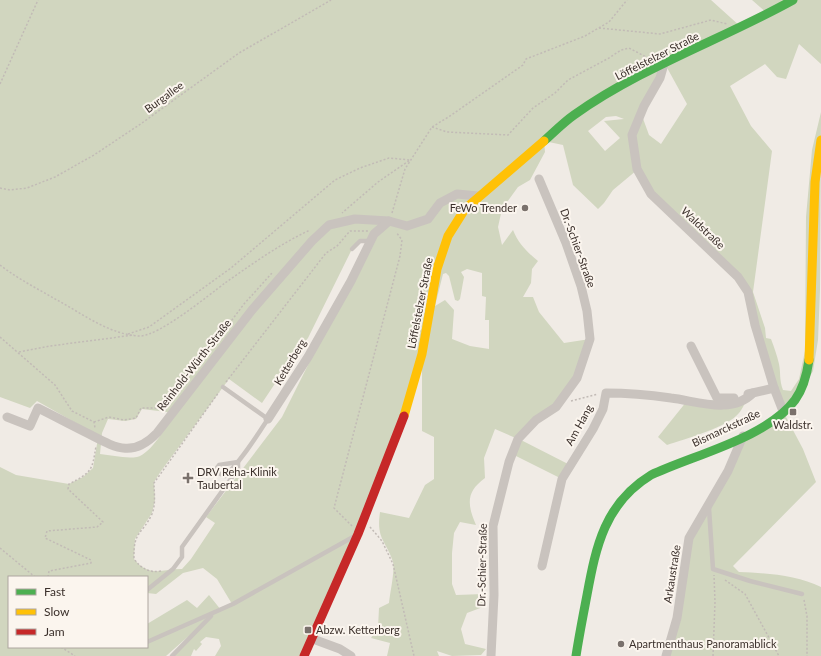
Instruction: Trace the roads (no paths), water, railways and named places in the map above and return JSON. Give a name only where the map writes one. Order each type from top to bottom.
[{"type":"street","name":"Löffelstelzer Straße","points":[[304,656],[359,534],[403,418],[422,354],[437,269],[448,236],[464,209],[574,115],[637,77],[793,0]]},
{"type":"street","name":"Waldstraße","points":[[663,65],[632,135],[637,169],[651,194],[738,278],[748,292],[755,325],[774,388],[783,411]]},
{"type":"street","name":"Bismarckstraße","points":[[576,656],[595,544],[612,514],[626,497],[649,476],[743,436],[762,426],[783,411],[796,398],[807,374],[809,365],[812,324],[815,182],[821,140]]},
{"type":"street","name":"Dr.-Schier-Straße","points":[[491,656],[494,596],[493,526],[509,462],[518,439],[536,420],[556,407],[577,378],[590,339],[587,311],[581,286],[566,243],[539,179]]},
{"type":"street","points":[[389,220],[407,226],[428,219],[440,203],[457,194],[478,196]]},
{"type":"street","name":"Reinhold-Würth-Straße","points":[[8,416],[30,426],[38,408],[98,438],[110,446],[120,448],[138,447],[147,443],[157,433],[252,310],[312,241],[329,225],[355,219],[389,220]]},
{"type":"street","name":"Ketterberg","points":[[268,419],[308,357],[351,281],[374,234],[389,220]]},
{"type":"street","points":[[691,346],[717,398],[728,398],[774,388]]},
{"type":"street","name":"Am Hang","points":[[542,566],[562,479],[593,430],[603,409],[606,393],[672,398],[701,404],[718,405],[747,400],[753,393]]},
{"type":"street","name":"Arkaustraße","points":[[666,656],[677,618],[690,538],[728,471],[743,436]]},
{"type":"street","points":[[313,638],[340,649],[351,656]]},
{"type":"lane","points":[[352,249],[360,241],[370,241]]},
{"type":"lane","points":[[223,387],[268,419]]},
{"type":"lane","name":"Ketterberg","points":[[148,589],[173,569],[182,558],[182,547],[238,469],[238,462],[268,419]]},
{"type":"lane","points":[[708,504],[713,569],[750,581],[802,594]]},
{"type":"lane","points":[[148,642],[214,614],[359,534]]},
{"type":"lane","points":[[172,656],[214,614]]},
{"type":"place","name":"FeWo Trender","points":[[525,208]]},
{"type":"place","name":"Waldstr.","points":[[793,412]]},
{"type":"place","name":"DRV Reha-Klinik Taubertal","points":[[188,478]]},
{"type":"place","name":"Abzw. Ketterberg","points":[[308,630]]},
{"type":"place","name":"Apartmenthaus Panoramablick","points":[[621,644]]}]
